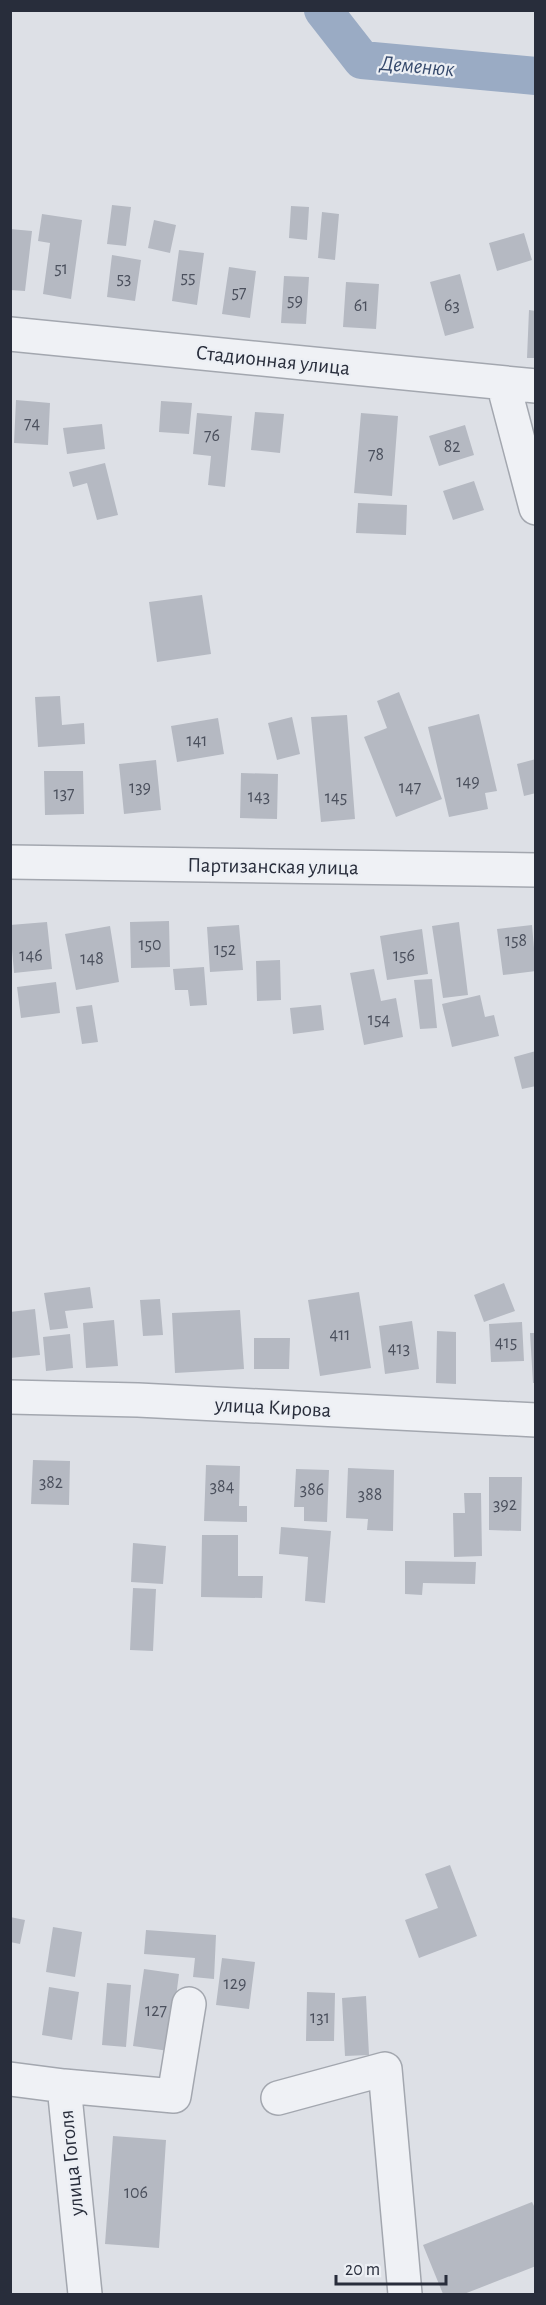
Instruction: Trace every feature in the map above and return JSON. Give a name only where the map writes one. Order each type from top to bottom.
[{"type":"street","name":"Стадионная улица","points":[[10,334],[536,386]]},
{"type":"street","points":[[503,384],[536,508]]},
{"type":"street","name":"Партизанская улица","points":[[10,862],[536,870]]},
{"type":"street","name":"улица Кирова","points":[[10,1397],[138,1400],[536,1420]]},
{"type":"street","points":[[64,2086],[174,2096],[189,2004]]},
{"type":"street","points":[[278,2098],[385,2069],[405,2295]]},
{"type":"street","name":"улица Гоголя","points":[[10,2079],[64,2086],[85,2295]]},
{"type":"building","points":[[112,205],[131,207],[126,246],[107,244]]},
{"type":"building","points":[[291,206],[309,207],[307,240],[289,238]]},
{"type":"building","points":[[322,212],[339,214],[335,260],[318,258]]},
{"type":"building","points":[[42,214],[82,220],[71,299],[43,294],[50,243],[38,241]]},
{"type":"building","points":[[154,220],[176,225],[170,253],[148,248]]},
{"type":"building","points":[[10,229],[32,231],[25,291],[10,290]]},
{"type":"building","points":[[524,233],[532,260],[497,271],[489,243]]},
{"type":"building","points":[[179,250],[204,253],[197,305],[172,301]]},
{"type":"building","points":[[112,255],[141,260],[135,301],[107,297]]},
{"type":"building","points":[[229,267],[256,271],[250,318],[222,314]]},
{"type":"building","points":[[460,274],[474,328],[445,336],[430,282]]},
{"type":"building","points":[[284,276],[309,277],[306,324],[281,323]]},
{"type":"building","points":[[346,282],[379,284],[376,329],[343,327]]},
{"type":"building","points":[[529,310],[536,311],[536,358],[527,358]]},
{"type":"building","points":[[16,400],[50,403],[48,445],[14,443]]},
{"type":"building","points":[[161,401],[192,403],[189,434],[159,432]]},
{"type":"building","points":[[255,412],[284,414],[280,453],[251,450]]},
{"type":"building","points":[[197,413],[232,416],[225,487],[208,485],[211,456],[193,454]]},
{"type":"building","points":[[361,413],[398,416],[392,496],[354,493]]},
{"type":"building","points":[[102,424],[105,449],[67,454],[63,428]]},
{"type":"building","points":[[465,425],[474,455],[439,466],[429,436]]},
{"type":"building","points":[[105,463],[118,515],[97,520],[87,483],[73,487],[69,472]]},
{"type":"building","points":[[474,481],[484,510],[453,520],[443,491]]},
{"type":"building","points":[[358,503],[407,505],[406,535],[356,533]]},
{"type":"building","points":[[202,595],[211,654],[157,662],[149,602]]},
{"type":"building","points":[[399,692],[442,799],[396,817],[364,737],[387,728],[377,701]]},
{"type":"building","points":[[60,696],[62,725],[84,723],[85,744],[38,747],[35,697]]},
{"type":"building","points":[[479,714],[497,791],[485,793],[488,809],[449,817],[428,727]]},
{"type":"building","points":[[347,715],[355,819],[321,822],[311,717]]},
{"type":"building","points":[[292,717],[300,754],[277,760],[268,723]]},
{"type":"building","points":[[218,718],[224,754],[177,762],[171,726]]},
{"type":"building","points":[[536,759],[536,793],[524,796],[517,764]]},
{"type":"building","points":[[156,760],[161,810],[124,814],[119,764]]},
{"type":"building","points":[[44,771],[83,771],[84,814],[45,815]]},
{"type":"building","points":[[241,773],[278,774],[277,819],[240,818]]},
{"type":"building","points":[[169,921],[170,967],[131,968],[130,922]]},
{"type":"building","points":[[47,922],[52,969],[14,973],[10,925]]},
{"type":"building","points":[[459,922],[468,995],[443,998],[432,926]]},
{"type":"building","points":[[239,925],[243,970],[210,972],[207,927]]},
{"type":"building","points":[[532,925],[536,971],[503,975],[497,929]]},
{"type":"building","points":[[110,926],[119,982],[76,990],[65,934]]},
{"type":"building","points":[[422,929],[428,974],[387,980],[380,936]]},
{"type":"building","points":[[280,960],[281,1000],[257,1001],[256,961]]},
{"type":"building","points":[[204,967],[207,1005],[190,1006],[188,990],[175,990],[173,969]]},
{"type":"building","points":[[374,969],[381,1001],[396,998],[403,1037],[364,1045],[350,973]]},
{"type":"building","points":[[432,979],[437,1028],[420,1029],[414,980]]},
{"type":"building","points":[[56,982],[60,1013],[21,1018],[17,987]]},
{"type":"building","points":[[480,995],[485,1017],[494,1015],[499,1036],[452,1047],[442,1004]]},
{"type":"building","points":[[92,1005],[98,1042],[82,1044],[76,1007]]},
{"type":"building","points":[[321,1005],[324,1030],[293,1034],[290,1008]]},
{"type":"building","points":[[536,1051],[536,1086],[522,1089],[514,1057]]},
{"type":"building","points":[[504,1283],[515,1311],[484,1322],[474,1295]]},
{"type":"building","points":[[90,1287],[93,1308],[65,1311],[68,1328],[50,1330],[44,1293]]},
{"type":"building","points":[[359,1292],[371,1368],[320,1376],[308,1300]]},
{"type":"building","points":[[160,1299],[163,1335],[143,1336],[140,1300]]},
{"type":"building","points":[[35,1309],[40,1355],[10,1358],[10,1312]]},
{"type":"building","points":[[240,1310],[244,1369],[175,1373],[172,1313]]},
{"type":"building","points":[[114,1320],[118,1366],[86,1368],[83,1323]]},
{"type":"building","points":[[412,1321],[419,1369],[385,1374],[379,1326]]},
{"type":"building","points":[[522,1322],[524,1361],[491,1362],[489,1324]]},
{"type":"building","points":[[437,1331],[456,1332],[456,1384],[436,1383]]},
{"type":"building","points":[[530,1333],[536,1333],[536,1383],[533,1383]]},
{"type":"building","points":[[70,1334],[73,1368],[46,1371],[43,1337]]},
{"type":"building","points":[[254,1338],[290,1338],[289,1369],[254,1369]]},
{"type":"building","points":[[33,1460],[70,1461],[69,1505],[31,1504]]},
{"type":"building","points":[[206,1465],[240,1466],[239,1506],[247,1506],[247,1522],[204,1521]]},
{"type":"building","points":[[348,1468],[394,1470],[393,1531],[367,1530],[368,1519],[346,1518]]},
{"type":"building","points":[[296,1469],[329,1470],[327,1522],[304,1521],[304,1507],[294,1507]]},
{"type":"building","points":[[489,1477],[522,1477],[521,1531],[489,1530]]},
{"type":"building","points":[[464,1493],[481,1493],[482,1556],[454,1557],[453,1513],[465,1513]]},
{"type":"building","points":[[281,1527],[331,1531],[325,1603],[305,1601],[308,1557],[279,1554]]},
{"type":"building","points":[[202,1535],[238,1535],[238,1576],[263,1576],[262,1598],[201,1597]]},
{"type":"building","points":[[133,1543],[166,1546],[163,1584],[131,1582]]},
{"type":"building","points":[[405,1561],[476,1562],[475,1584],[423,1583],[422,1595],[405,1594]]},
{"type":"building","points":[[133,1588],[156,1589],[153,1651],[130,1650]]},
{"type":"building","points":[[450,1865],[477,1936],[419,1958],[405,1920],[438,1908],[425,1874]]},
{"type":"building","points":[[10,1917],[25,1920],[20,1944],[10,1942]]},
{"type":"building","points":[[53,1927],[82,1932],[75,1977],[46,1972]]},
{"type":"building","points":[[146,1930],[216,1935],[214,1979],[193,1977],[195,1958],[144,1954]]},
{"type":"building","points":[[222,1958],[255,1962],[249,2009],[216,2005]]},
{"type":"building","points":[[144,1969],[179,1974],[169,2051],[133,2046]]},
{"type":"building","points":[[107,1983],[131,1985],[126,2047],[102,2045]]},
{"type":"building","points":[[49,1987],[79,1992],[72,2040],[42,2035]]},
{"type":"building","points":[[307,1992],[335,1993],[334,2041],[306,2041]]},
{"type":"building","points":[[366,1996],[369,2055],[345,2056],[342,1998]]},
{"type":"building","points":[[113,2136],[166,2140],[159,2248],[105,2244]]},
{"type":"building","points":[[532,2202],[536,2210],[536,2266],[464,2294],[443,2294],[423,2245]]},
{"type":"waterway","name":"Деменюк","points":[[323,10],[362,60],[536,76]]}]
